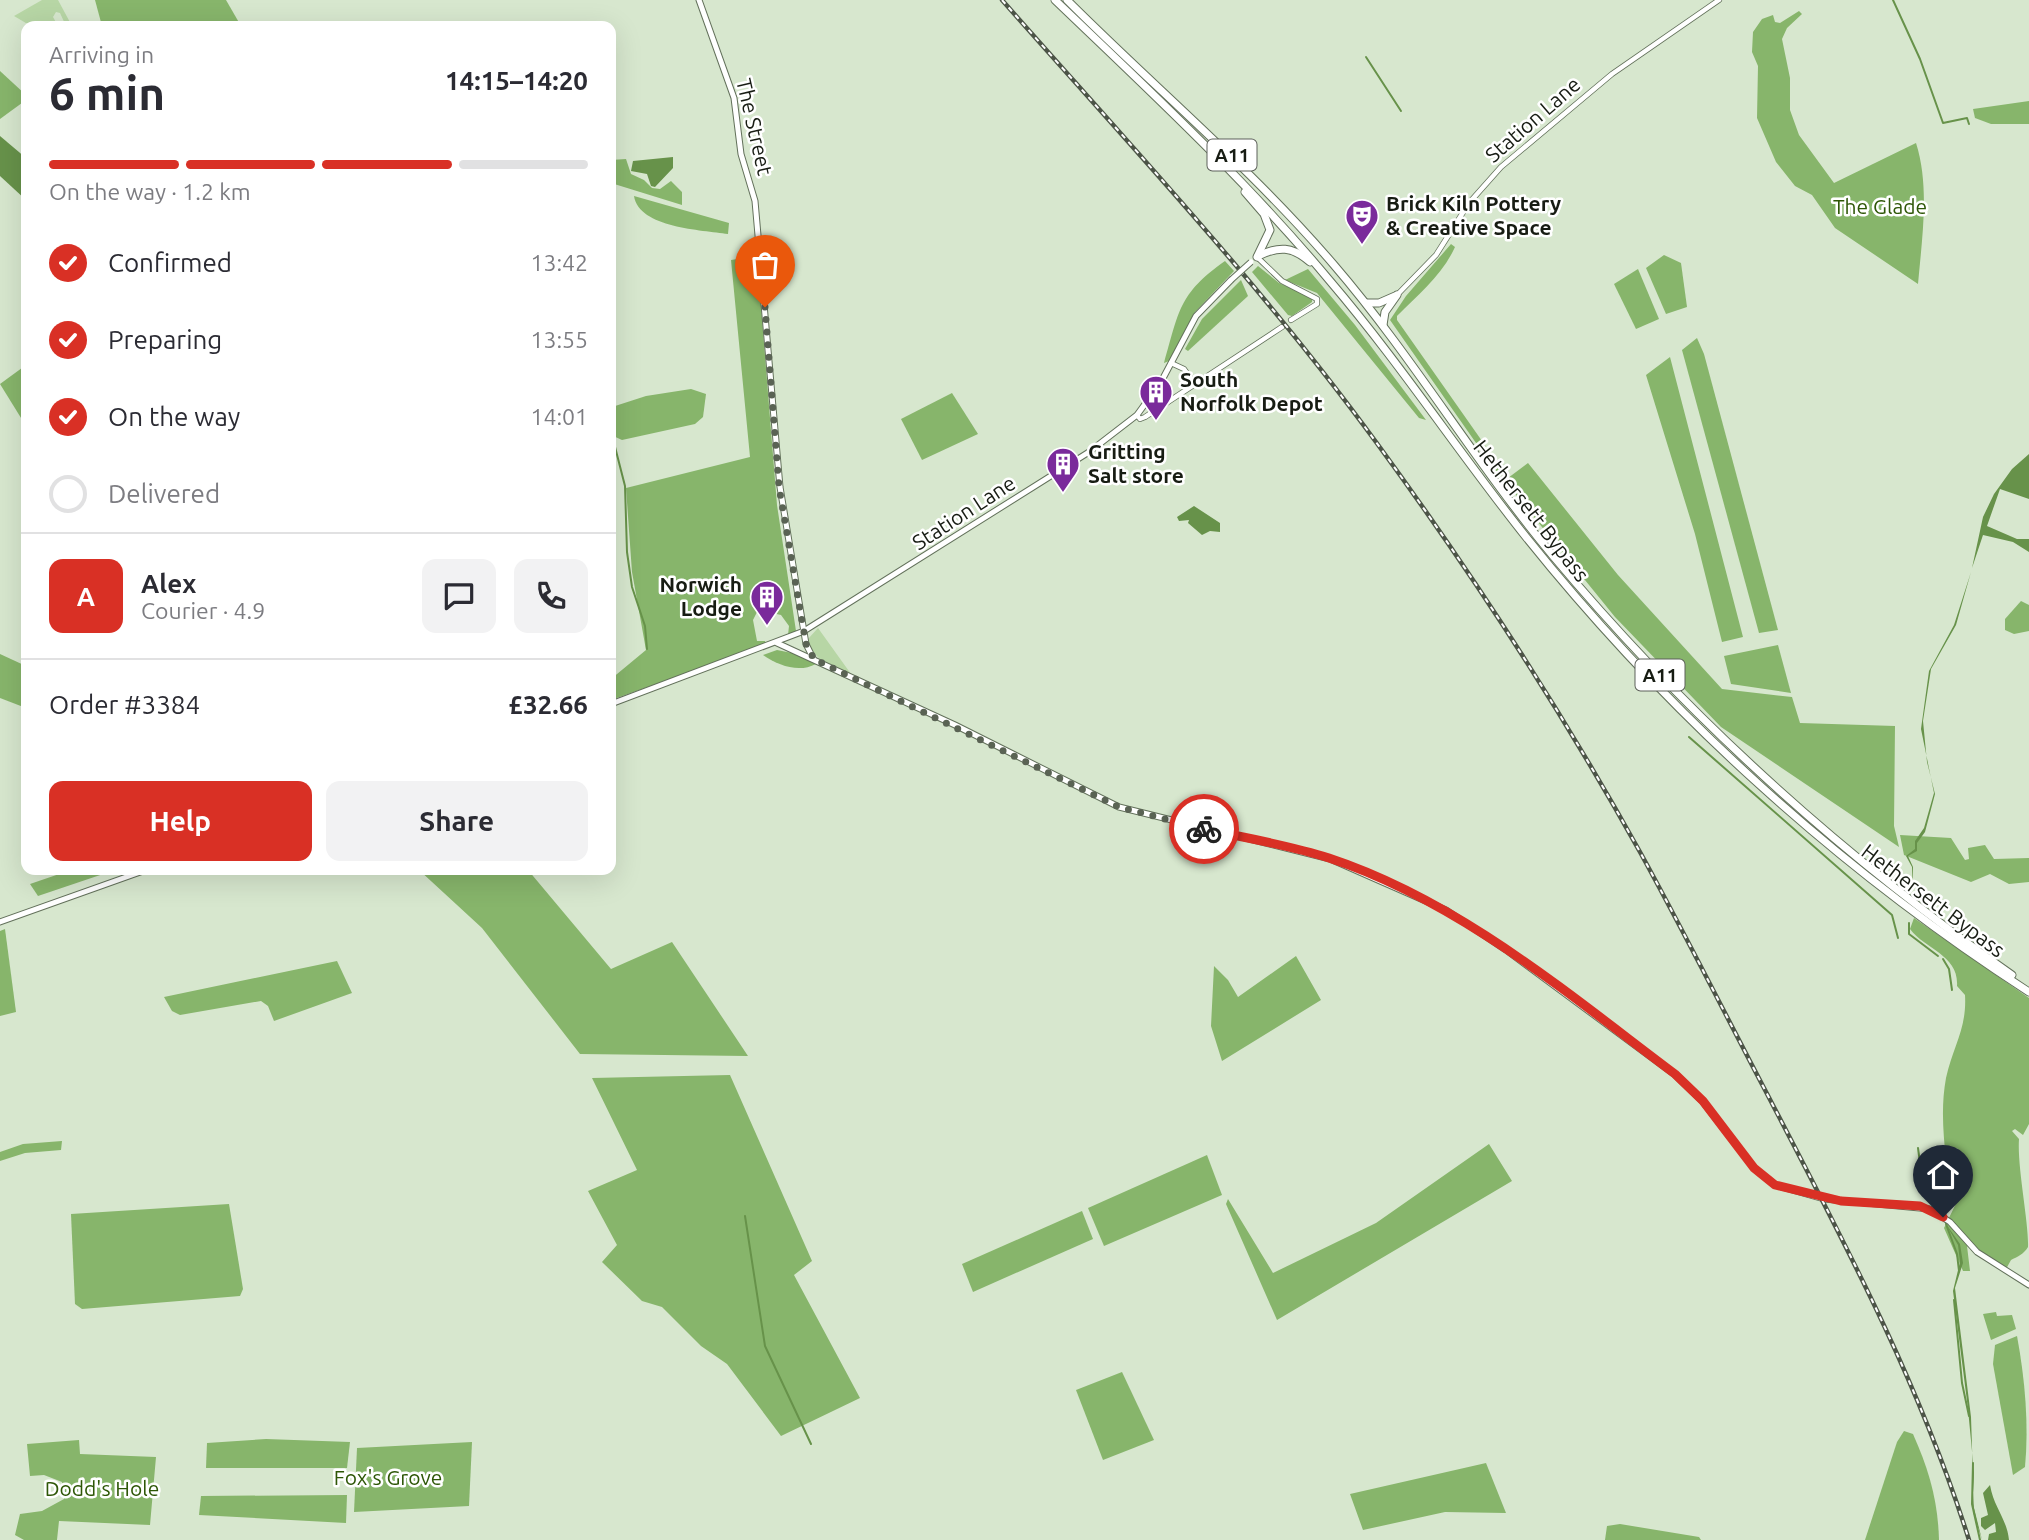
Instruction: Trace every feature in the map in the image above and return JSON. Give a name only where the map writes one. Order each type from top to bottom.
[{"type":"highway","name":"Hethersett Bypass","points":[[1055,0],[1234,173],[1330,280],[1407,376],[1526,536],[1663,691],[1777,800],[1883,889],[2029,990]]},
{"type":"highway","name":"Hethersett Bypass","points":[[1067,0],[1242,165],[1366,303],[1545,547],[1633,647],[1685,701],[1736,751],[1839,842],[1942,926],[2029,990]]},
{"type":"highway","name":"A11","points":[[1234,173],[1268,221],[1269,238],[1254,259]]},
{"type":"highway","name":"A11","points":[[1254,259],[1277,248],[1290,249],[1330,280]]},
{"type":"highway","points":[[1366,303],[1379,303],[1397,295]]},
{"type":"highway","points":[[1382,325],[1385,312],[1397,295]]},
{"type":"street","name":"The Street","points":[[699,0],[739,116],[741,153],[755,201],[779,487],[804,631],[814,659]]},
{"type":"street","name":"Station Lane","points":[[1397,295],[1436,255],[1469,203],[1501,167],[1612,74],[1719,0]]},
{"type":"street","name":"Station Lane","points":[[616,702],[804,631],[1079,459],[1137,415],[1171,363],[1196,316],[1254,259]]},
{"type":"street","points":[[1254,259],[1282,281],[1317,299],[1317,304],[1291,320]]},
{"type":"street","name":"Station Lane","points":[[1137,415],[1140,419],[1145,417],[1282,327]]},
{"type":"street","points":[[1171,363],[1184,369],[1194,383]]},
{"type":"street","points":[[777,643],[1119,807],[1302,850],[1383,881],[1474,928],[1691,1089],[1754,1168],[1775,1185],[1824,1199],[1920,1206],[1934,1211],[1950,1222],[1976,1252],[2029,1285]]},
{"type":"street","points":[[0,922],[132,875]]},
{"type":"shaded area","points":[[42,0],[58,0],[69,21],[64,21],[60,13],[56,12],[53,17],[55,21],[22,21],[14,16]]},
{"type":"shaded area","points":[[0,136],[21,154],[21,195],[0,176]]},
{"type":"shaded area","points":[[673,157],[673,168],[655,187],[651,186],[647,174],[631,171],[633,161]]},
{"type":"shaded area","points":[[2029,454],[2029,499],[2000,489],[1987,526],[2017,539],[2029,539],[2029,552],[2013,542],[1983,535],[1972,568],[1983,517],[1994,494],[2012,469]]},
{"type":"shaded area","points":[[1194,506],[1220,523],[1220,532],[1210,531],[1202,535],[1188,523],[1189,520],[1179,521],[1177,517]]},
{"type":"shaded area","points":[[1971,572],[1956,625],[1931,669],[1923,721],[1926,755],[1921,729],[1929,671],[1954,625]]},
{"type":"shaded area","points":[[818,628],[851,674],[830,665],[814,652],[808,639]]},
{"type":"shaded area","points":[[1931,777],[1935,794],[1925,832],[1917,843],[1917,851],[1908,856],[1913,867],[1913,891],[1912,867],[1906,856],[1915,849],[1915,841],[1924,828],[1934,793]]},
{"type":"shaded area","points":[[1944,1221],[1960,1244],[1963,1263],[1955,1288],[1971,1417],[1972,1453],[1953,1291],[1960,1262],[1958,1245]]},
{"type":"shaded area","points":[[1990,1485],[2009,1540],[1988,1540],[1989,1534],[1996,1532],[1995,1523],[1985,1530],[1981,1526],[1981,1518],[1988,1515],[1983,1493]]},
{"type":"shaded area","points":[[1973,1492],[1974,1508],[1982,1540],[1973,1512]]},
{"type":"green space","points":[[95,0],[226,0],[238,21],[101,21]]},
{"type":"green space","name":"The Glade","points":[[1799,11],[1802,14],[1787,28],[1782,39],[1790,78],[1790,110],[1799,135],[1834,183],[1916,143],[1924,195],[1918,284],[1835,228],[1812,195],[1795,186],[1776,162],[1757,118],[1758,66],[1752,52],[1753,32],[1762,19],[1773,15],[1775,22],[1780,23]]},
{"type":"green space","points":[[0,71],[21,90],[21,104],[0,119]]},
{"type":"green space","points":[[2029,101],[2029,124],[1991,124],[1975,118],[1973,109]]},
{"type":"green space","points":[[626,159],[631,174],[644,180],[652,188],[660,189],[671,181],[682,192],[682,205],[616,185],[616,160]]},
{"type":"green space","points":[[634,196],[729,223],[728,234],[688,229],[659,221],[638,207]]},
{"type":"green space","points":[[1451,244],[1455,247],[1444,266],[1397,316],[1397,320],[1508,478],[1528,463],[1618,575],[1722,689],[1792,697],[1800,723],[1895,726],[1894,826],[1899,847],[1721,727],[1615,617],[1490,463],[1390,320],[1406,296]]},
{"type":"green space","points":[[1664,255],[1681,263],[1687,307],[1666,314],[1646,268]]},
{"type":"green space","points":[[757,256],[777,505],[796,631],[788,635],[789,626],[781,615],[758,610],[753,620],[757,641],[765,641],[766,645],[616,698],[616,675],[646,650],[632,572],[626,488],[750,457],[731,260]]},
{"type":"green space","points":[[1225,261],[1234,271],[1195,312],[1169,361],[1164,363],[1182,305],[1198,284]]},
{"type":"green space","points":[[1258,266],[1279,283],[1312,298],[1312,302],[1292,316],[1288,315],[1252,272]]},
{"type":"green space","points":[[1308,269],[1355,325],[1426,420],[1419,418],[1317,293],[1285,280]]},
{"type":"green space","points":[[1638,269],[1659,319],[1636,329],[1614,284]]},
{"type":"green space","points":[[1241,280],[1248,296],[1188,351],[1185,349],[1202,319]]},
{"type":"green space","points":[[1697,338],[1704,354],[1778,630],[1759,633],[1682,350]]},
{"type":"green space","points":[[1670,357],[1743,637],[1722,642],[1695,534],[1646,375]]},
{"type":"green space","points":[[21,369],[21,418],[0,384]]},
{"type":"green space","points":[[691,389],[706,394],[703,417],[695,424],[622,440],[616,437],[616,406],[646,396]]},
{"type":"green space","points":[[952,393],[978,434],[922,460],[901,419]]},
{"type":"green space","points":[[2021,601],[2029,605],[2029,631],[2014,634],[2005,630],[2005,619]]},
{"type":"green space","points":[[1778,645],[1791,693],[1731,684],[1724,656]]},
{"type":"green space","points":[[777,650],[797,654],[816,664],[803,668],[789,667],[763,655]]},
{"type":"green space","points":[[0,654],[21,664],[21,706],[0,698]]},
{"type":"green space","points":[[1900,835],[1951,838],[1965,860],[1969,859],[1968,848],[1985,845],[1994,859],[2029,858],[2029,882],[2009,884],[1990,874],[1971,882],[1904,855]]},
{"type":"green space","points":[[56,875],[100,875],[38,896],[30,884]]},
{"type":"green space","points":[[424,875],[532,875],[611,969],[672,942],[748,1056],[580,1054],[482,928]]},
{"type":"green space","points":[[1914,918],[2029,998],[2029,1124],[2023,1135],[2015,1129],[2012,1131],[2019,1139],[2028,1247],[2011,1260],[2006,1269],[1967,1246],[1970,1271],[1963,1271],[1944,1228],[1970,1175],[1957,1148],[1946,1159],[1943,1118],[1946,1078],[1962,1028],[1965,995],[1957,986],[1953,967],[1910,929]]},
{"type":"green space","points":[[5,929],[16,1012],[0,1016],[0,931]]},
{"type":"green space","points":[[1296,956],[1321,1000],[1222,1061],[1211,1026],[1214,966],[1228,980],[1238,997]]},
{"type":"green space","points":[[337,961],[352,993],[274,1021],[268,1006],[261,1001],[180,1015],[172,1011],[164,997]]},
{"type":"green space","points":[[730,1075],[812,1261],[794,1275],[860,1398],[781,1436],[727,1364],[701,1346],[662,1307],[642,1301],[602,1262],[617,1245],[588,1191],[637,1170],[592,1078]]},
{"type":"green space","points":[[62,1141],[61,1150],[25,1153],[0,1161],[0,1152],[23,1144]]},
{"type":"green space","points":[[1489,1144],[1512,1181],[1277,1320],[1226,1204],[1228,1199],[1273,1273],[1376,1223]]},
{"type":"green space","points":[[1207,1155],[1222,1195],[1104,1246],[1088,1208]]},
{"type":"green space","points":[[229,1204],[243,1289],[240,1296],[82,1309],[75,1304],[71,1214]]},
{"type":"green space","points":[[1082,1211],[1093,1239],[973,1292],[962,1264]]},
{"type":"green space","points":[[1996,1312],[1997,1316],[2012,1315],[2016,1329],[1991,1340],[1983,1314]]},
{"type":"green space","points":[[2017,1336],[2027,1435],[2025,1467],[2013,1475],[1993,1364],[1995,1345]]},
{"type":"green space","points":[[1122,1372],[1154,1440],[1103,1460],[1076,1390]]},
{"type":"green space","points":[[1904,1431],[1913,1434],[1924,1460],[1935,1499],[1939,1540],[1865,1540],[1897,1442]]},
{"type":"green space","name":"Fox's Grove","points":[[266,1439],[350,1442],[347,1468],[206,1468],[207,1443]]},
{"type":"green space","name":"Dodd's Hole","points":[[79,1440],[80,1454],[156,1457],[150,1525],[59,1521],[57,1540],[24,1540],[15,1535],[20,1514],[42,1511],[64,1499],[62,1482],[44,1475],[30,1476],[27,1444]]},
{"type":"green space","name":"Fox's Grove","points":[[472,1442],[469,1506],[354,1512],[357,1448]]},
{"type":"green space","points":[[1486,1463],[1506,1513],[1445,1512],[1363,1530],[1350,1494]]},
{"type":"green space","name":"Fox's Grove","points":[[347,1495],[346,1523],[199,1515],[201,1496]]},
{"type":"green space","points":[[1620,1524],[1699,1537],[1701,1540],[1605,1540],[1607,1526]]},
{"type":"waterway","points":[[1893,0],[1920,59],[1943,123],[1967,118],[1969,124]]},
{"type":"waterway","points":[[1366,57],[1401,111]]},
{"type":"waterway","points":[[616,451],[625,486],[627,552],[632,587],[645,626],[647,649]]},
{"type":"waterway","points":[[1689,737],[1892,915],[1898,938]]},
{"type":"waterway","points":[[1909,923],[1909,934],[1938,956]]},
{"type":"waterway","points":[[1943,959],[1949,969],[1952,990]]},
{"type":"waterway","points":[[1918,1148],[1920,1163]]},
{"type":"waterway","points":[[1932,1198],[1946,1218]]},
{"type":"waterway","points":[[745,1216],[765,1346],[811,1444]]},
{"type":"waterway","points":[[1946,1224],[1957,1254],[1959,1271]]},
{"type":"waterway","points":[[1954,1300],[1962,1383],[1969,1416]]},
{"type":"waterway","points":[[1973,1463],[1972,1504],[1980,1540]]},
{"type":"railway","points":[[1002,0],[1194,217],[1332,384],[1447,541],[1547,694],[1656,881],[1850,1254],[1927,1423],[1969,1540]]},
{"type":"way so far","points":[[765,307],[779,487],[806,644],[814,659],[955,725],[1086,793],[1119,807],[1204,829]]},
{"type":"place","name":"Brick Kiln Pottery & Creative Space","points":[[1362,246]]},
{"type":"place","name":"South Norfolk Depot","points":[[1156,422]]},
{"type":"place","name":"Gritting Salt store","points":[[1063,494]]},
{"type":"place","name":"Norwich Lodge","points":[[767,627]]},
{"type":"route","points":[[1204,829],[1302,850],[1330,859],[1446,910],[1675,1074],[1703,1101],[1754,1168],[1775,1185],[1824,1199],[1858,1204],[1920,1206],[1943,1217]]}]
